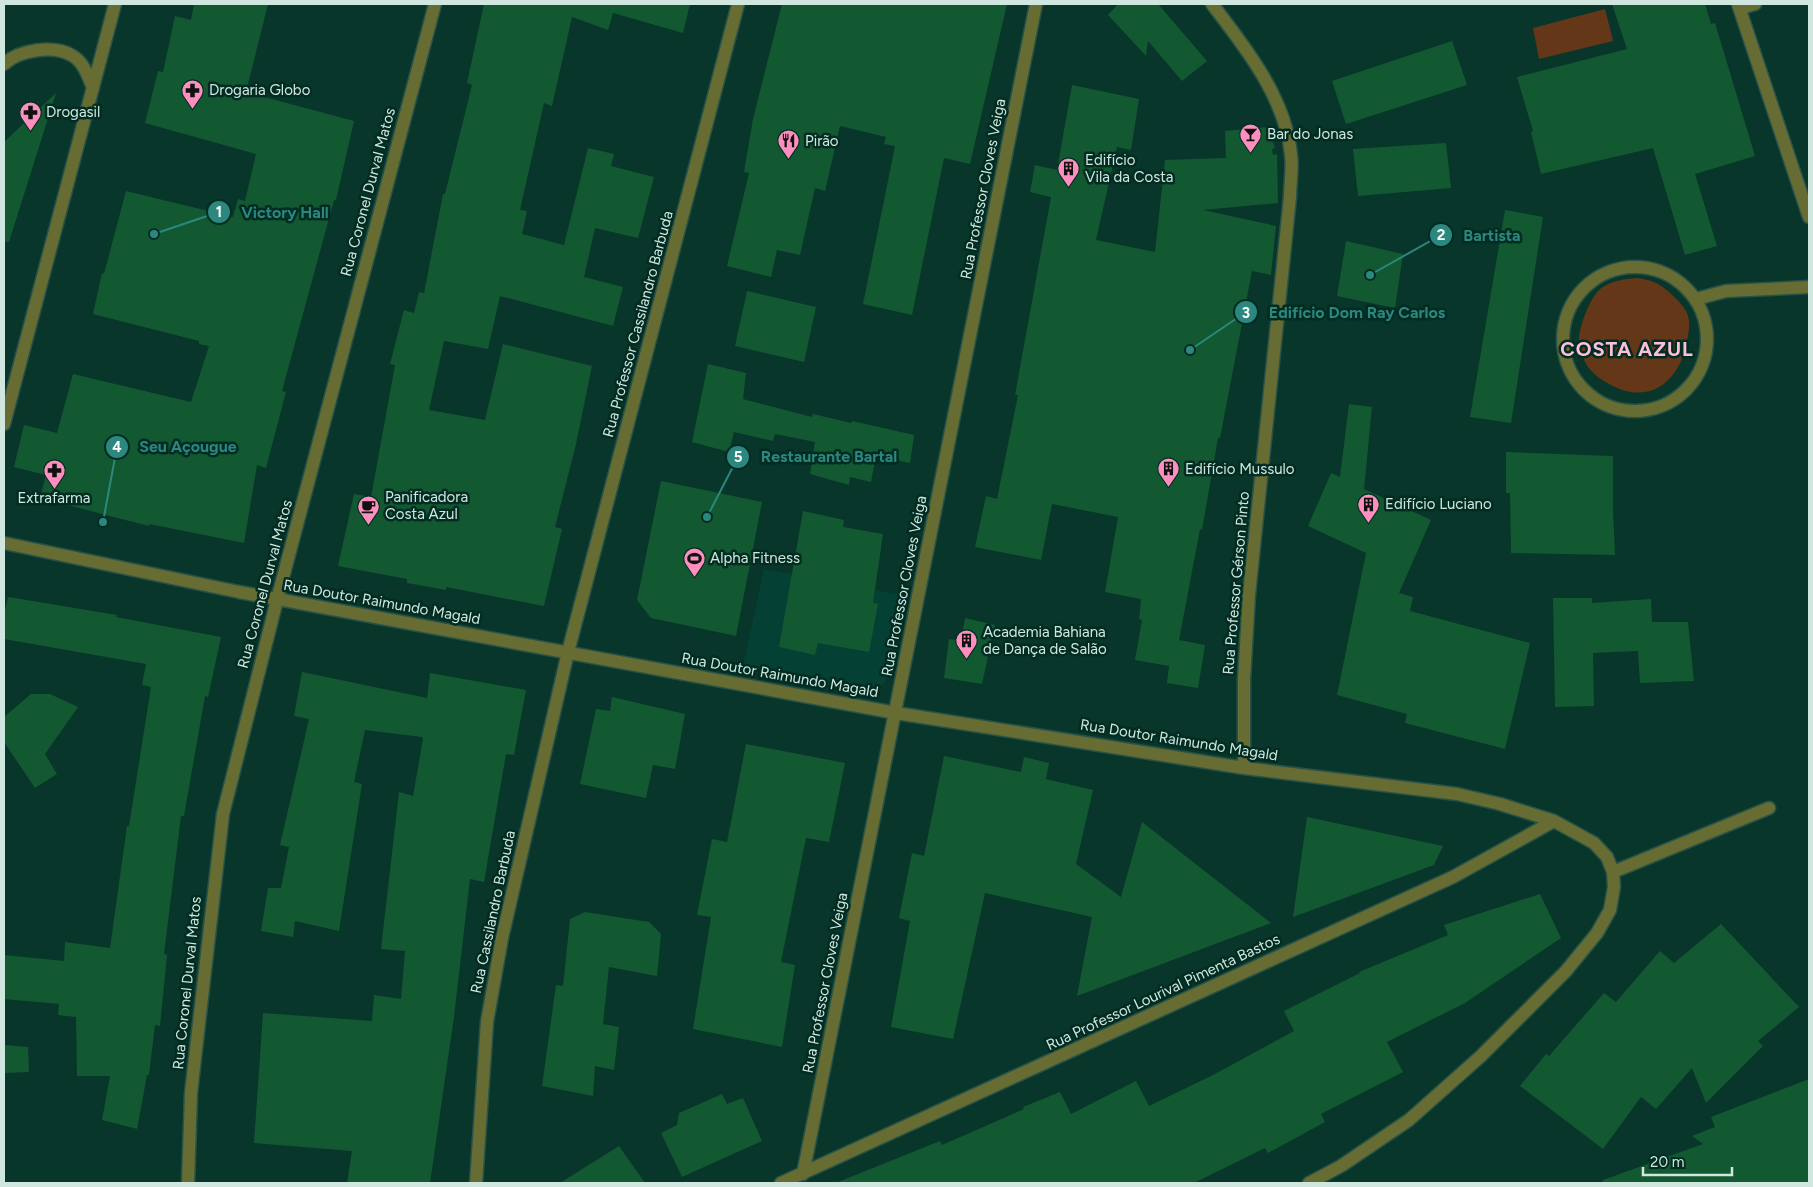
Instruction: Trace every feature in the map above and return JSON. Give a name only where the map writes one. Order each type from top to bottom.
[{"type":"street","points":[[4,424],[115,4]]},
{"type":"street","name":"Rua Coronel Durval Matos","points":[[188,1183],[191,1092],[223,814],[277,600],[435,4]]},
{"type":"street","name":"Rua Professor Cassilandro Barbuda","points":[[568,652],[738,4]]},
{"type":"street","name":"Rua Professor Cloves Veiga","points":[[802,1174],[896,713],[1036,4]]},
{"type":"street","name":"Rua Professor Gérson Pinto","points":[[1212,4],[1254,60],[1282,114],[1291,155],[1290,197],[1249,595],[1244,678],[1244,768]]},
{"type":"street","points":[[1755,4],[1740,6],[1809,217]]},
{"type":"street","points":[[4,64],[11,57],[42,49],[72,55],[84,66],[94,88]]},
{"type":"street","points":[[4,56],[27,53]]},
{"type":"street","points":[[1630,266],[1656,269],[1678,280],[1696,299],[1707,322],[1708,347],[1701,371],[1686,392],[1666,406],[1641,412],[1615,410],[1592,398],[1575,380],[1564,357],[1562,332],[1570,307],[1584,287],[1606,272],[1630,266]]},
{"type":"street","points":[[1696,299],[1726,291],[1809,287]]},
{"type":"street","name":"Rua Doutor Raimundo Magald","points":[[4,543],[277,600],[896,713],[1244,768],[1457,794],[1500,804],[1554,821],[1594,843],[1607,857],[1612,872]]},
{"type":"street","name":"Rua Cassilandro Barbuda","points":[[476,1183],[487,1022],[502,938],[568,652]]},
{"type":"street","points":[[1309,1183],[1342,1166],[1409,1120],[1481,1056],[1566,971],[1598,933],[1610,910],[1614,887],[1612,872],[1769,808]]},
{"type":"street","name":"Rua Professor Lourival Pimenta Bastos","points":[[781,1183],[1453,876],[1554,821]]},
{"type":"shaded area","points":[[1605,9],[1613,41],[1539,59],[1533,28]]},
{"type":"shaded area","points":[[1637,278],[1649,280],[1664,288],[1680,303],[1689,318],[1688,337],[1678,368],[1661,386],[1650,391],[1638,393],[1625,391],[1611,385],[1596,375],[1585,362],[1579,340],[1585,314],[1598,291],[1611,283]]},
{"type":"shaded area","points":[[764,569],[906,596],[885,683],[870,694],[743,666]]},
{"type":"building","points":[[194,4],[268,4],[246,92],[354,121],[336,200],[334,200],[282,391],[286,392],[266,468],[257,465],[244,543],[149,524],[149,526],[40,498],[46,475],[14,467],[24,425],[57,433],[73,374],[191,402],[209,346],[199,344],[199,341],[93,314],[102,273],[104,274],[126,191],[233,217],[238,199],[245,201],[256,154],[145,123],[158,71],[163,72],[175,16],[191,20]]},
{"type":"building","points":[[484,4],[690,4],[683,33],[613,13],[608,30],[572,17],[552,106],[544,103],[520,210],[527,211],[522,234],[564,245],[588,148],[614,154],[611,166],[654,177],[638,238],[595,228],[584,277],[623,287],[613,326],[500,296],[488,349],[444,341],[429,410],[485,420],[503,344],[592,366],[576,444],[555,527],[562,529],[544,606],[446,587],[446,590],[407,583],[407,579],[338,566],[354,494],[371,497],[395,365],[390,364],[404,310],[414,313],[419,292],[424,293],[443,194],[445,194],[472,85],[467,83]]},
{"type":"building","points":[[782,4],[1007,4],[970,164],[944,158],[912,315],[863,304],[895,146],[884,144],[886,137],[840,126],[825,191],[815,188],[800,255],[777,250],[771,277],[727,266],[749,173],[744,172],[753,119]]},
{"type":"building","points":[[1118,4],[1158,4],[1207,61],[1182,81],[1148,41],[1146,56],[1108,15]]},
{"type":"building","points":[[1612,4],[1705,4],[1711,24],[1715,23],[1755,156],[1695,174],[1717,246],[1685,255],[1653,148],[1541,174],[1531,132],[1533,131],[1517,77],[1627,49]]},
{"type":"building","points":[[1452,41],[1467,85],[1346,124],[1332,81]]},
{"type":"building","points":[[1072,85],[1139,99],[1131,150],[1117,147],[1096,240],[1155,252],[1165,160],[1226,158],[1225,131],[1268,127],[1275,148],[1272,149],[1273,155],[1277,154],[1278,203],[1203,210],[1276,226],[1271,275],[1252,271],[1179,640],[1205,645],[1198,688],[1167,683],[1169,666],[1135,660],[1142,620],[1139,619],[1141,599],[1105,592],[1118,517],[1052,504],[1041,560],[975,547],[986,496],[997,499],[1018,395],[1015,395],[1051,197],[1030,192],[1035,165],[1057,170]]},
{"type":"building","points":[[56,93],[9,242],[4,241],[4,142]]},
{"type":"building","points":[[1446,143],[1451,188],[1358,196],[1353,149]]},
{"type":"building","points":[[1505,210],[1543,217],[1511,423],[1470,417]]},
{"type":"building","points":[[1346,241],[1403,254],[1395,308],[1337,296]]},
{"type":"building","points":[[747,291],[816,307],[804,362],[735,346]]},
{"type":"building","points":[[708,364],[746,373],[743,399],[812,417],[813,414],[914,435],[910,463],[876,456],[871,482],[850,477],[849,485],[810,474],[815,442],[775,434],[773,441],[734,432],[729,452],[692,442]]},
{"type":"building","points":[[1349,404],[1372,407],[1364,489],[1431,520],[1399,593],[1413,597],[1410,611],[1530,643],[1505,749],[1405,723],[1407,714],[1337,695],[1366,553],[1308,526],[1331,473],[1340,477]]},
{"type":"building","points":[[1506,452],[1613,456],[1615,555],[1511,553],[1510,493],[1506,493]]},
{"type":"building","name":"Alpha Fitness","points":[[661,481],[762,502],[736,636],[651,618],[637,600]]},
{"type":"building","points":[[803,511],[844,520],[843,527],[883,534],[873,603],[878,604],[869,652],[818,643],[815,655],[779,647]]},
{"type":"building","points":[[8,597],[117,615],[116,617],[221,637],[208,697],[205,696],[184,816],[181,816],[164,954],[167,955],[160,1026],[155,1025],[149,1075],[147,1075],[137,1129],[102,1120],[110,1076],[77,1076],[76,1017],[58,1015],[59,1004],[4,999],[4,955],[64,961],[65,942],[110,948],[127,826],[129,826],[151,687],[142,685],[146,664],[4,639],[4,615]]},
{"type":"building","points":[[1553,598],[1592,598],[1592,603],[1651,599],[1652,622],[1688,622],[1694,681],[1640,683],[1638,651],[1593,653],[1594,706],[1555,707]]},
{"type":"building","name":"Academia Bahiana de Dança de Salão","points":[[965,618],[995,625],[982,684],[944,678],[949,639],[961,641]]},
{"type":"building","points":[[302,672],[427,698],[430,673],[526,690],[514,755],[506,754],[484,882],[470,879],[454,1017],[430,1183],[347,1183],[352,1151],[254,1143],[263,1013],[372,1021],[374,995],[401,999],[405,951],[381,949],[399,792],[413,796],[422,737],[365,730],[354,782],[362,784],[339,931],[295,921],[293,937],[261,931],[268,888],[281,888],[289,847],[280,845],[309,719],[294,716]]},
{"type":"building","points":[[31,694],[50,694],[78,707],[45,754],[57,774],[35,788],[4,742],[4,717]]},
{"type":"building","points":[[612,697],[685,714],[675,769],[653,765],[646,798],[580,784],[596,709],[610,711]]},
{"type":"building","points":[[746,744],[845,763],[829,842],[806,838],[781,962],[795,965],[782,1047],[693,1029],[711,917],[697,915],[712,839],[727,842]]},
{"type":"building","points":[[944,756],[1021,772],[1024,757],[1049,763],[1046,779],[1093,790],[1076,864],[1121,897],[1142,822],[1271,923],[1077,996],[1092,917],[985,893],[953,1039],[891,1027],[910,921],[899,918],[912,853],[924,856]]},
{"type":"building","points":[[1307,817],[1443,846],[1434,865],[1293,917]]},
{"type":"building","points":[[1540,894],[1561,938],[1465,1003],[1387,1042],[1403,1072],[1321,1114],[1325,1122],[1268,1153],[1265,1148],[1194,1183],[838,1182],[940,1141],[942,1145],[1060,1092],[1071,1114],[1136,1081],[1149,1106],[1213,1075],[1294,1031],[1284,1011],[1359,972],[1448,935],[1444,925]]},
{"type":"building","points":[[585,912],[649,922],[661,934],[657,976],[609,967],[603,1024],[619,1027],[614,1070],[595,1066],[593,1096],[542,1086],[556,985],[563,986],[570,919]]},
{"type":"building","points":[[1721,924],[1799,1007],[1758,1041],[1763,1046],[1706,1103],[1692,1068],[1656,1109],[1641,1097],[1603,1149],[1520,1086],[1546,1054],[1549,1056],[1604,993],[1616,1002],[1660,951],[1674,963]]},
{"type":"building","points":[[4,1045],[28,1047],[29,1072],[4,1073]]},
{"type":"building","points":[[1809,1079],[1809,1183],[1603,1183],[1603,1180],[1703,1144],[1692,1136],[1715,1127],[1711,1117]]},
{"type":"building","points":[[722,1094],[727,1104],[743,1098],[762,1141],[682,1177],[661,1133],[677,1125],[679,1113]]},
{"type":"building","points":[[619,1146],[645,1183],[560,1183]]},
{"type":"place","name":"Drogaria Globo","points":[[193,109]]},
{"type":"place","name":"Drogasil","points":[[30,131]]},
{"type":"place","name":"Bar do Jonas","points":[[1251,153]]},
{"type":"place","name":"Pirão","points":[[789,160]]},
{"type":"place","name":"Edifício Vila da Costa","points":[[1069,188]]},
{"type":"place","name":"Victory Hall","points":[[154,234]]},
{"type":"place","name":"Bartista","points":[[1370,275]]},
{"type":"place","name":"Edifício Dom Ray Carlos","points":[[1190,350]]},
{"type":"place","name":"Edifício Mussulo","points":[[1169,488]]},
{"type":"place","name":"Extrafarma","points":[[54,489]]},
{"type":"place","name":"Restaurante Bartal","points":[[707,517]]},
{"type":"place","name":"Seu Açougue","points":[[103,522]]},
{"type":"place","name":"Edifício Luciano","points":[[1369,523]]},
{"type":"place","name":"Panificadora Costa Azul","points":[[369,525]]},
{"type":"place","name":"Alpha Fitness","points":[[694,577]]},
{"type":"place","name":"Academia Bahiana de Dança de Salão","points":[[967,660]]},
{"type":"district","name":"COSTA AZUL","points":[[1627,349]]}]
